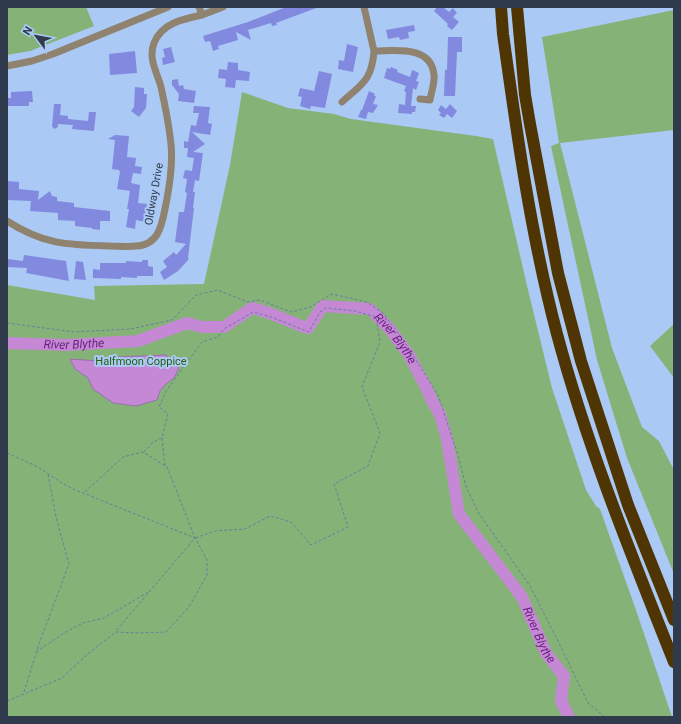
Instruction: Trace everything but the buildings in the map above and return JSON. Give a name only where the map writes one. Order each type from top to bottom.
[{"type":"highway","points":[[517,7],[525,95],[558,273],[581,361],[628,505],[674,620]]},
{"type":"highway","points":[[522,7],[525,95]]},
{"type":"highway","points":[[501,8],[503,34],[526,188],[557,333],[575,396],[616,514],[674,662]]},
{"type":"street","points":[[7,66],[32,61],[53,54],[168,7]]},
{"type":"street","points":[[199,7],[202,15],[223,7]]},
{"type":"street","points":[[342,102],[365,82],[370,74],[373,63],[374,51],[364,7]]},
{"type":"street","name":"Oldway Drive","points":[[7,222],[21,231],[43,240],[70,244],[137,246],[148,243],[157,236],[162,222],[172,168],[171,143],[160,85],[153,66],[152,55],[154,43],[161,31],[172,24],[202,15]]},
{"type":"street","points":[[374,51],[412,51],[422,54],[430,64],[434,76],[430,100],[420,99]]},
{"type":"path","points":[[7,323],[74,332],[130,329],[172,320],[196,295],[218,290],[248,302],[260,300],[291,312],[310,307],[332,294],[367,302],[383,313],[404,341],[438,395],[458,455],[466,486],[478,512],[530,586],[588,703],[605,717]]},
{"type":"path","points":[[7,701],[62,678],[90,652],[116,632],[195,538],[215,531],[245,529],[270,516],[290,522],[311,545],[348,527],[334,484],[368,466],[380,433],[362,387],[380,342],[376,317],[355,311],[326,308],[320,312],[309,332],[271,317],[253,312],[224,329],[218,337],[202,342],[166,391],[159,407],[168,414],[162,438],[165,466]]},
{"type":"path","points":[[84,492],[123,457],[144,452],[153,442],[162,438]]},
{"type":"path","points":[[116,632],[166,632],[188,607],[207,576],[207,560],[195,538],[167,467],[144,452]]},
{"type":"path","points":[[7,453],[38,467],[62,483],[195,538]]},
{"type":"path","points":[[24,693],[36,652],[69,564],[56,517],[48,474]]},
{"type":"path","points":[[36,652],[64,633],[83,623],[104,618],[152,590]]},
{"type":"green space","points":[[7,7],[86,7],[94,26],[30,51],[7,55]]},
{"type":"green space","points":[[674,10],[674,130],[560,143],[612,348],[642,427],[659,441],[674,470],[674,574],[627,458],[597,360],[551,146],[559,143],[542,37]]},
{"type":"green space","name":"Halfmoon Coppice","points":[[242,92],[288,108],[334,114],[351,119],[493,139],[552,388],[586,490],[596,506],[600,509],[672,717],[7,717],[7,285],[95,300],[94,286],[204,284],[230,165]]},
{"type":"green space","points":[[674,324],[674,378],[650,346]]},
{"type":"shaded area","points":[[166,355],[179,368],[174,378],[160,391],[157,400],[136,406],[113,403],[93,389],[88,378],[75,369],[70,359],[99,361],[118,357]]},
{"type":"waterway","name":"River Blythe","points":[[7,343],[67,345],[138,341],[187,323],[202,327],[224,327],[252,308],[308,328],[323,306],[370,309],[390,329],[409,355],[440,414],[447,439],[459,514],[522,597],[546,653],[564,676],[561,701],[569,717]]}]
